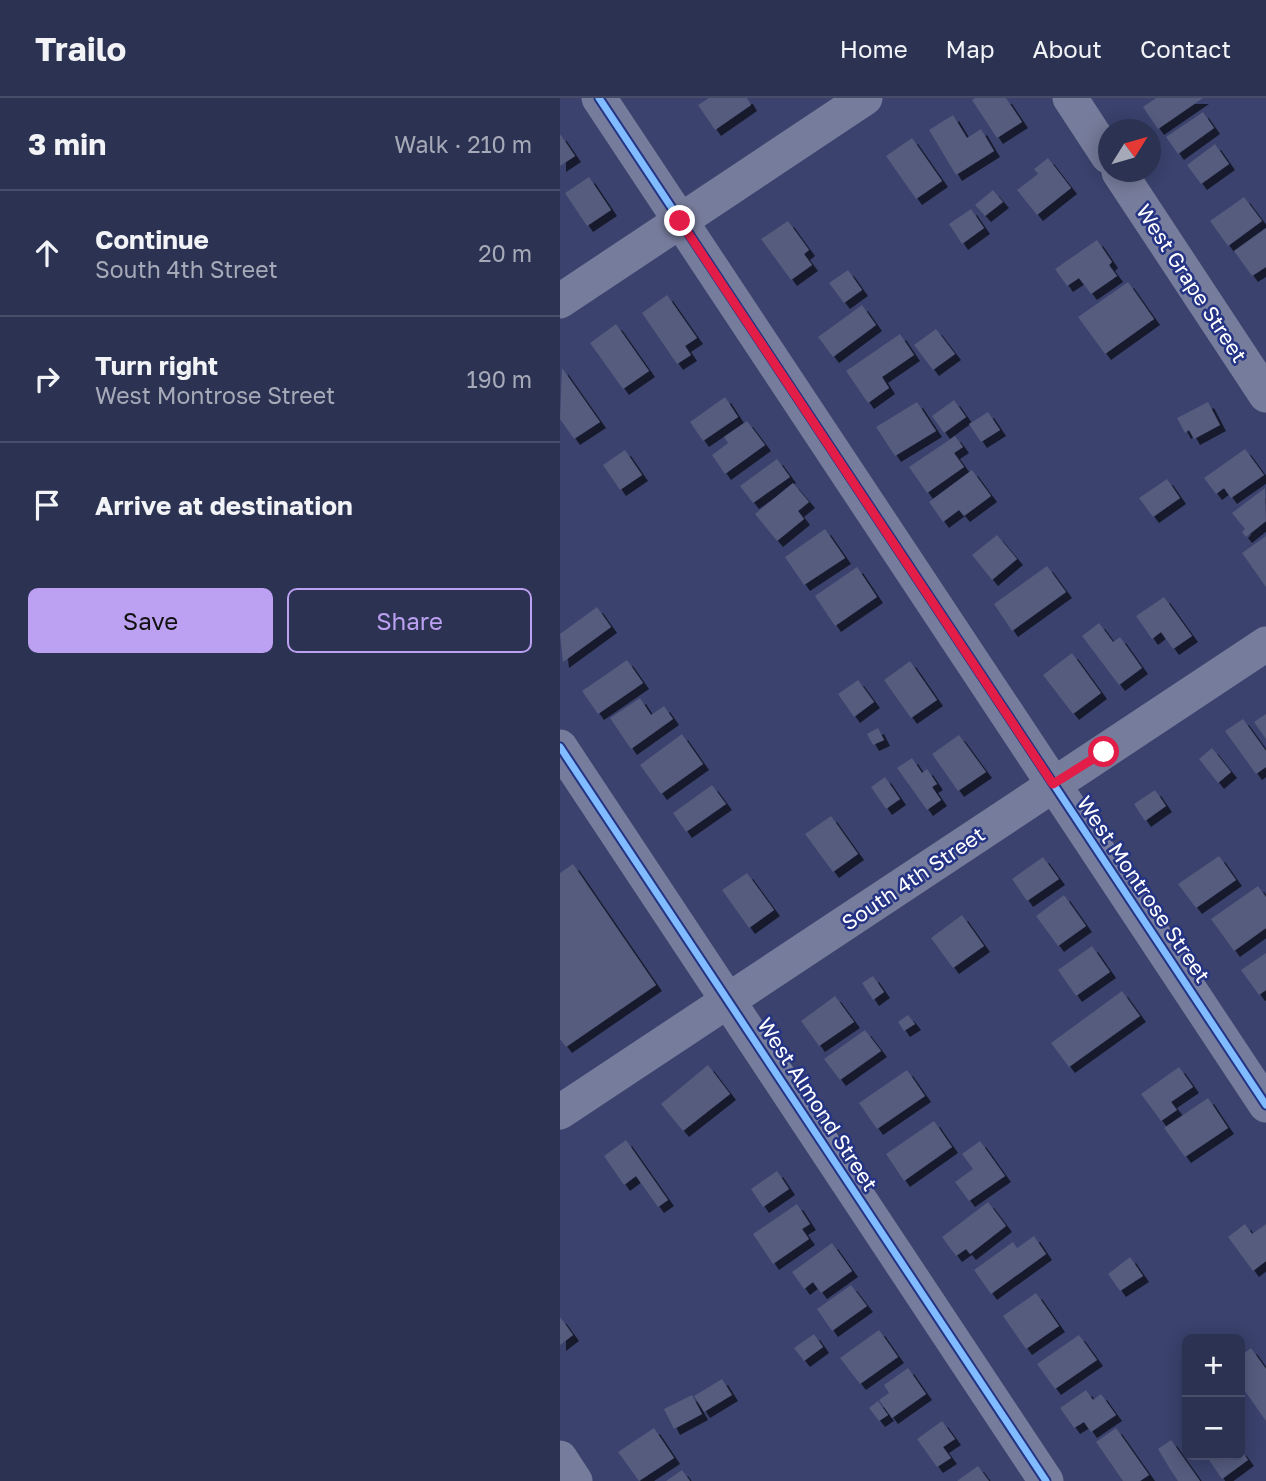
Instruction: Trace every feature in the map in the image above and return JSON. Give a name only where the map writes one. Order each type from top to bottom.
[{"type":"street","name":"West Montrose Street","points":[[599,98],[1266,1105]]},
{"type":"street","points":[[560,301],[865,98]]},
{"type":"street","points":[[1070,98],[1098,141]]},
{"type":"street","name":"West Grape Street","points":[[1126,182],[1266,395]]},
{"type":"street","name":"South 4th Street","points":[[560,1112],[1266,644]]},
{"type":"street","name":"West Almond Street","points":[[560,747],[1046,1481]]},
{"type":"street","points":[[560,1458],[575,1481]]},
{"type":"building","points":[[709,98],[747,98],[751,105],[715,130],[698,105]]},
{"type":"building","points":[[1006,98],[1022,122],[997,138],[972,100]]},
{"type":"building","points":[[1156,98],[1203,98],[1161,127],[1161,119],[1151,119],[1143,107]]},
{"type":"building","points":[[1203,112],[1214,128],[1178,154],[1166,137]]},
{"type":"building","points":[[953,115],[967,138],[981,129],[994,151],[956,175],[929,130]]},
{"type":"building","points":[[560,134],[575,156],[560,166]]},
{"type":"building","points":[[912,138],[942,181],[916,199],[886,156]]},
{"type":"building","points":[[1215,144],[1229,164],[1201,184],[1187,165]]},
{"type":"building","points":[[1048,158],[1071,188],[1037,215],[1017,190],[1038,174],[1034,169]]},
{"type":"building","points":[[589,177],[611,210],[587,226],[565,193]]},
{"type":"building","points":[[993,190],[1003,202],[985,216],[975,205]]},
{"type":"building","points":[[1244,197],[1262,221],[1228,246],[1210,221]]},
{"type":"building","points":[[971,209],[984,228],[962,244],[949,224]]},
{"type":"building","points":[[788,221],[809,250],[804,254],[812,265],[791,280],[761,239]]},
{"type":"building","points":[[1266,228],[1266,267],[1252,276],[1234,251]]},
{"type":"building","points":[[1097,240],[1112,262],[1109,265],[1117,276],[1091,294],[1079,278],[1067,286],[1055,269]]},
{"type":"building","points":[[848,270],[862,290],[844,303],[829,283]]},
{"type":"building","points":[[1128,282],[1154,319],[1105,354],[1078,317]]},
{"type":"building","points":[[667,295],[697,338],[685,346],[691,355],[677,364],[642,313]]},
{"type":"building","points":[[862,305],[876,325],[833,357],[818,337]]},
{"type":"building","points":[[616,324],[649,371],[623,389],[590,343]]},
{"type":"building","points":[[936,329],[955,354],[933,370],[914,345]]},
{"type":"building","points":[[900,334],[914,355],[882,377],[889,388],[868,403],[846,371]]},
{"type":"building","points":[[562,368],[600,422],[574,439],[560,419]]},
{"type":"building","points":[[725,397],[738,417],[703,441],[690,422]]},
{"type":"building","points":[[954,400],[966,417],[944,433],[932,416]]},
{"type":"building","points":[[917,402],[936,431],[895,456],[876,427]]},
{"type":"building","points":[[1208,402],[1220,425],[1194,439],[1189,430],[1185,433],[1177,418]]},
{"type":"building","points":[[988,412],[1000,430],[981,442],[969,424]]},
{"type":"building","points":[[747,421],[765,445],[725,474],[712,455],[728,443],[724,437]]},
{"type":"building","points":[[955,436],[963,447],[954,453],[964,467],[927,493],[909,467]]},
{"type":"building","points":[[1245,449],[1264,475],[1231,498],[1224,488],[1216,494],[1204,478]]},
{"type":"building","points":[[625,450],[642,475],[620,490],[603,465]]},
{"type":"building","points":[[777,459],[790,477],[753,503],[740,486]]},
{"type":"building","points":[[972,470],[991,496],[964,516],[959,510],[943,522],[929,502]]},
{"type":"building","points":[[1167,479],[1180,498],[1153,517],[1139,498]]},
{"type":"building","points":[[793,483],[809,502],[798,511],[804,519],[777,541],[755,514]]},
{"type":"building","points":[[1265,488],[1266,521],[1246,537],[1242,532],[1245,529],[1232,513]]},
{"type":"building","points":[[825,529],[845,558],[804,585],[785,557]]},
{"type":"building","points":[[997,535],[1017,559],[992,580],[972,555]]},
{"type":"building","points":[[1266,536],[1266,587],[1242,553]]},
{"type":"building","points":[[1047,566],[1066,592],[1012,631],[994,604]]},
{"type":"building","points":[[857,567],[877,597],[835,626],[815,596]]},
{"type":"building","points":[[1164,597],[1192,636],[1173,649],[1161,632],[1152,639],[1136,616]]},
{"type":"building","points":[[597,607],[611,627],[563,662],[560,634]]},
{"type":"building","points":[[1099,623],[1113,642],[1120,637],[1142,668],[1119,685],[1082,636]]},
{"type":"building","points":[[1072,653],[1101,693],[1073,714],[1043,675]]},
{"type":"building","points":[[627,660],[643,683],[598,714],[582,691]]},
{"type":"building","points":[[910,661],[937,700],[911,718],[884,680]]},
{"type":"building","points":[[858,680],[874,702],[854,717],[838,694]]},
{"type":"building","points":[[640,698],[651,715],[664,706],[673,719],[631,749],[610,718]]},
{"type":"building","points":[[1266,714],[1266,739],[1254,722]]},
{"type":"building","points":[[1243,719],[1266,751],[1266,767],[1256,774],[1225,731]]},
{"type":"building","points":[[878,728],[884,740],[873,745],[867,734]]},
{"type":"building","points":[[682,734],[703,764],[661,794],[640,765]]},
{"type":"building","points":[[959,735],[986,772],[958,791],[932,754]]},
{"type":"building","points":[[1212,748],[1231,772],[1218,783],[1199,759]]},
{"type":"building","points":[[912,758],[922,773],[927,769],[937,784],[932,787],[941,800],[927,810],[897,768]]},
{"type":"building","points":[[885,777],[900,799],[886,809],[871,787]]},
{"type":"building","points":[[712,785],[726,804],[686,832],[673,813]]},
{"type":"building","points":[[1155,790],[1166,806],[1145,821],[1134,804]]},
{"type":"building","points":[[831,816],[858,854],[833,872],[805,834]]},
{"type":"building","points":[[1219,856],[1236,880],[1196,908],[1178,884]]},
{"type":"building","points":[[1043,857],[1059,879],[1027,901],[1012,879]]},
{"type":"building","points":[[573,864],[656,985],[566,1047],[560,1039],[560,873]]},
{"type":"building","points":[[747,873],[774,910],[749,928],[722,890]]},
{"type":"building","points":[[1258,886],[1266,897],[1266,928],[1234,951],[1211,919]]},
{"type":"building","points":[[1064,895],[1086,926],[1058,946],[1036,916]]},
{"type":"building","points":[[962,915],[984,946],[953,968],[931,938]]},
{"type":"building","points":[[1092,946],[1110,972],[1076,996],[1058,970]]},
{"type":"building","points":[[1266,953],[1266,990],[1259,995],[1241,970]]},
{"type":"building","points":[[873,976],[884,992],[873,1000],[862,983]]},
{"type":"building","points":[[1122,991],[1140,1016],[1069,1067],[1051,1043]]},
{"type":"building","points":[[835,996],[854,1022],[819,1046],[801,1021]]},
{"type":"building","points":[[908,1015],[915,1024],[904,1031],[898,1022]]},
{"type":"building","points":[[865,1030],[881,1051],[840,1080],[824,1059]]},
{"type":"building","points":[[708,1065],[730,1094],[683,1131],[661,1104]]},
{"type":"building","points":[[1179,1067],[1193,1087],[1171,1102],[1177,1110],[1161,1121],[1141,1094]]},
{"type":"building","points":[[907,1070],[925,1096],[877,1129],[859,1103]]},
{"type":"building","points":[[1208,1098],[1228,1128],[1185,1157],[1164,1128]]},
{"type":"building","points":[[934,1121],[952,1147],[904,1181],[886,1154]]},
{"type":"building","points":[[626,1140],[668,1200],[658,1207],[636,1176],[624,1185],[604,1156]]},
{"type":"building","points":[[980,1141],[1005,1176],[969,1201],[955,1182],[973,1169],[962,1154]]},
{"type":"building","points":[[777,1171],[789,1189],[763,1207],[751,1189]]},
{"type":"building","points":[[988,1202],[1006,1226],[970,1254],[966,1249],[956,1256],[942,1237]]},
{"type":"building","points":[[797,1204],[810,1224],[802,1229],[809,1239],[773,1264],[753,1234]]},
{"type":"building","points":[[1245,1224],[1252,1234],[1266,1224],[1266,1261],[1253,1271],[1228,1237]]},
{"type":"building","points":[[1034,1236],[1046,1254],[991,1294],[974,1270],[1013,1242],[1017,1248]]},
{"type":"building","points":[[832,1243],[852,1271],[821,1293],[813,1282],[804,1289],[792,1272]]},
{"type":"building","points":[[1130,1257],[1143,1276],[1120,1291],[1108,1274]]},
{"type":"building","points":[[851,1285],[867,1306],[832,1331],[817,1309]]},
{"type":"building","points":[[1036,1293],[1059,1326],[1026,1349],[1003,1316]]},
{"type":"building","points":[[560,1317],[573,1335],[560,1345]]},
{"type":"building","points":[[879,1330],[898,1357],[860,1384],[840,1358]]},
{"type":"building","points":[[814,1334],[823,1347],[804,1361],[794,1348]]},
{"type":"building","points":[[1079,1335],[1097,1360],[1055,1389],[1037,1364]]},
{"type":"building","points":[[1251,1348],[1266,1369],[1266,1421],[1245,1391],[1245,1352]]},
{"type":"building","points":[[908,1368],[926,1394],[892,1418],[879,1400],[889,1393],[884,1385]]},
{"type":"building","points":[[722,1379],[732,1395],[704,1412],[694,1396]]},
{"type":"building","points":[[1086,1390],[1093,1400],[1101,1394],[1116,1415],[1091,1432],[1084,1422],[1074,1428],[1060,1408]]},
{"type":"building","points":[[692,1395],[702,1414],[674,1429],[664,1409]]},
{"type":"building","points":[[878,1401],[888,1415],[879,1421],[869,1408]]},
{"type":"building","points":[[942,1421],[955,1439],[943,1447],[951,1458],[937,1467],[917,1439]]},
{"type":"building","points":[[654,1428],[674,1458],[639,1481],[618,1452]]},
{"type":"building","points":[[1116,1428],[1149,1475],[1140,1481],[1123,1481],[1096,1442]]},
{"type":"building","points":[[1171,1440],[1182,1456],[1182,1460],[1185,1460],[1200,1481],[1178,1481],[1158,1449]]},
{"type":"building","points":[[1245,1456],[1248,1460],[1222,1479],[1209,1460],[1245,1460]]},
{"type":"building","points":[[978,1466],[989,1481],[957,1481]]},
{"type":"building","points":[[682,1470],[690,1481],[666,1481]]},
{"type":"cycle path","points":[[599,98],[1266,1105]]},
{"type":"cycle path","points":[[560,747],[1046,1481]]},
{"type":"route","points":[[680,221],[1053,784],[1104,752]]}]
